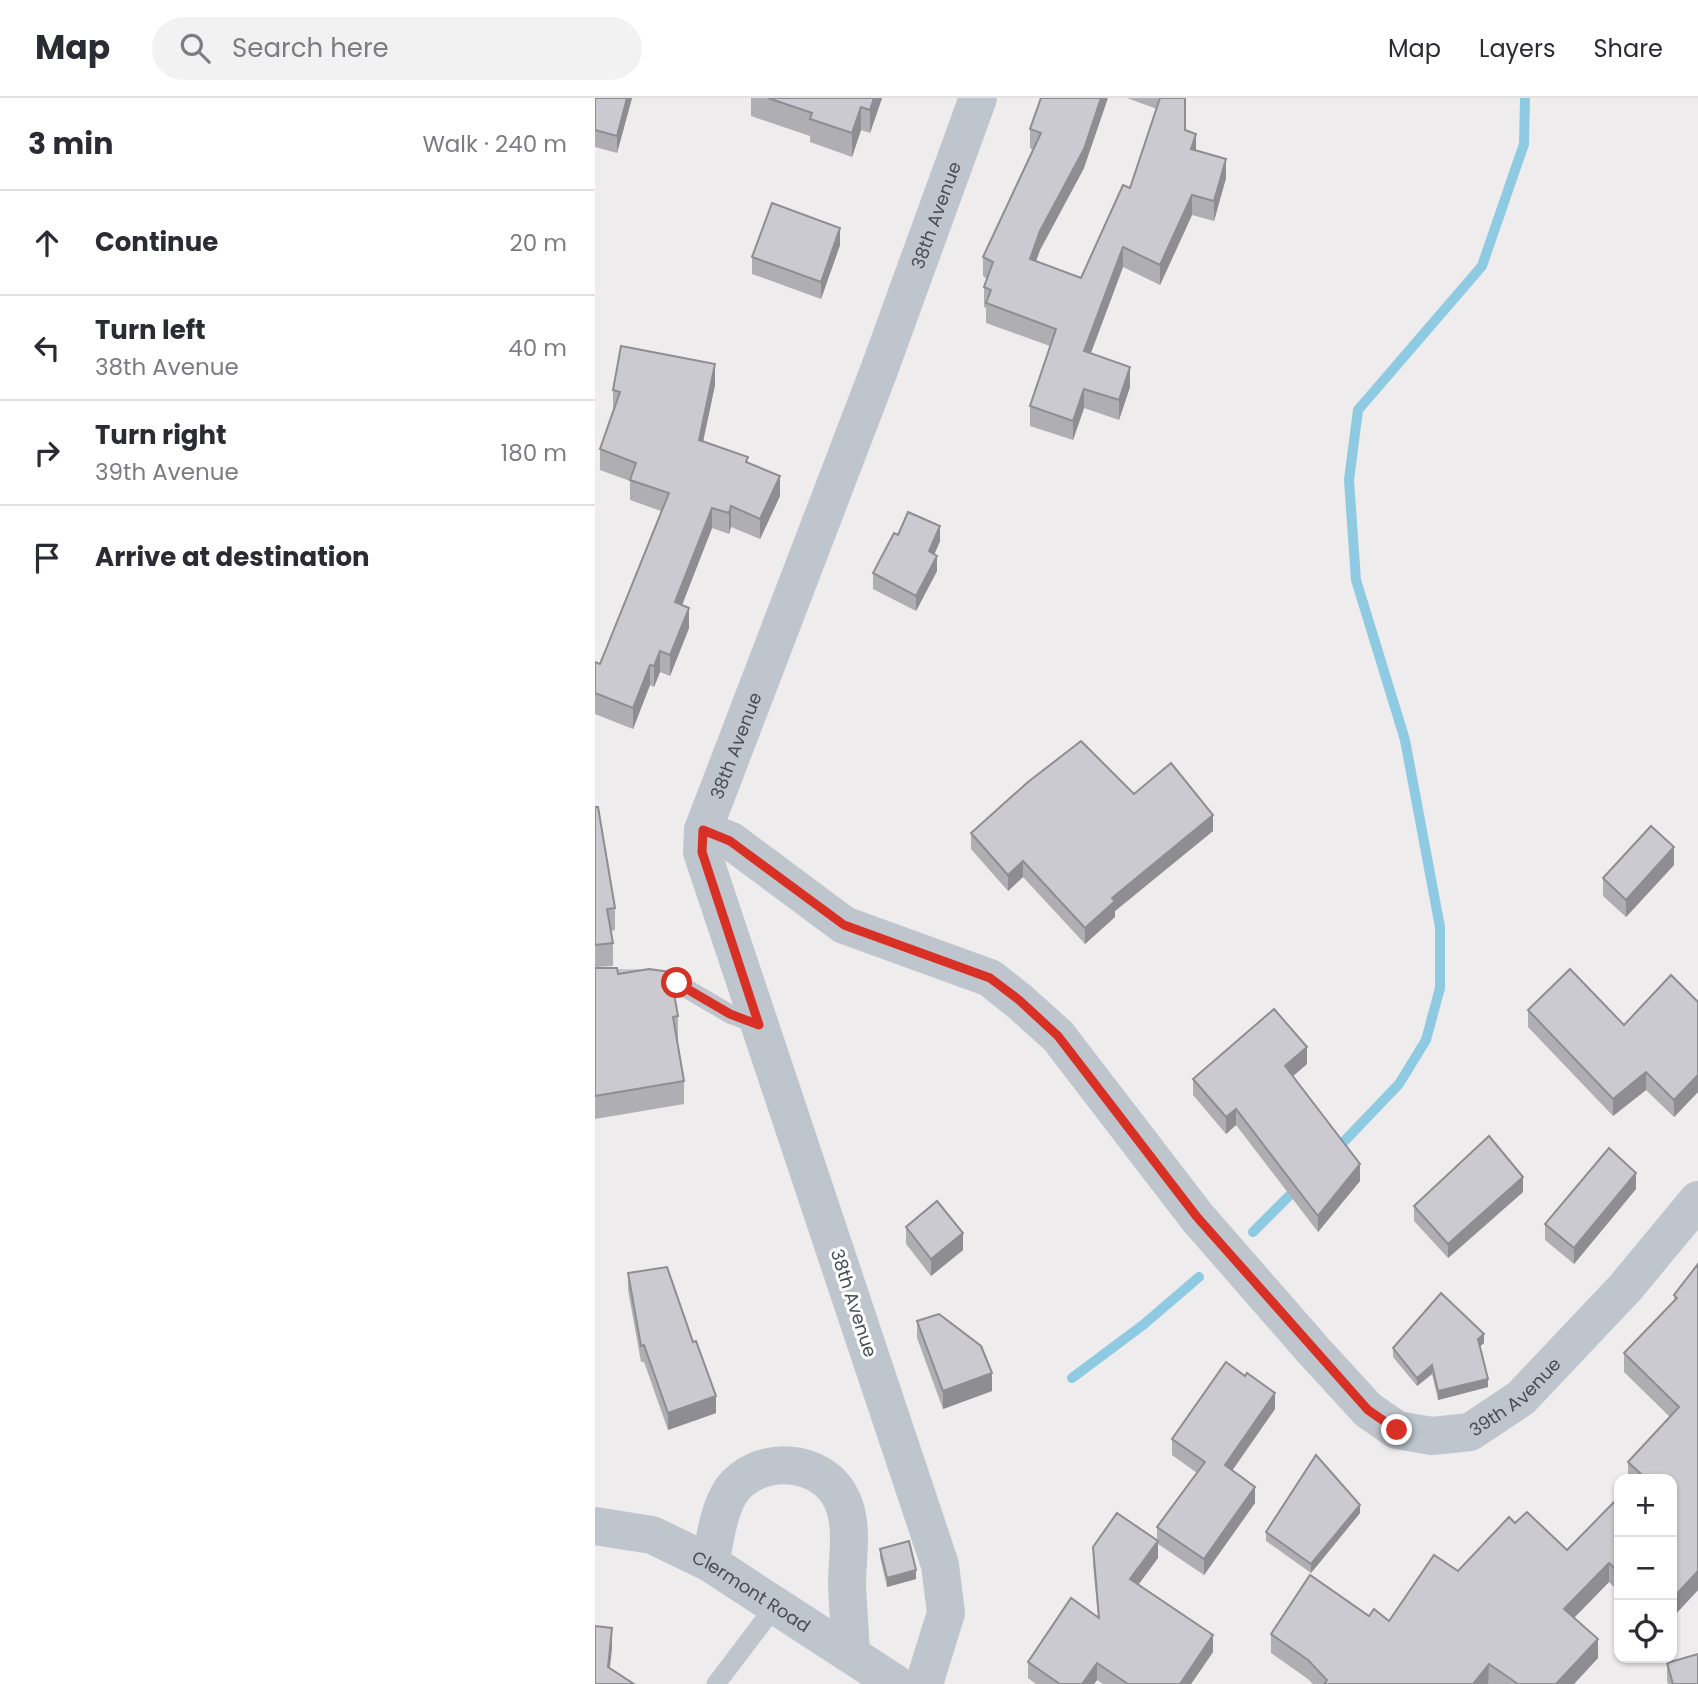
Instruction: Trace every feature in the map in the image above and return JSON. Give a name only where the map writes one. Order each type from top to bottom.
[{"type":"street","name":"38th Avenue","points":[[924,1684],[937,1651],[946,1613],[940,1565],[702,852],[703,830],[888,346],[978,98]]},
{"type":"street","name":"39th Avenue","points":[[703,830],[730,841],[844,925],[990,978],[1019,1000],[1058,1036],[1197,1217],[1313,1350],[1368,1410],[1397,1430],[1432,1437],[1471,1432],[1521,1398],[1625,1288],[1698,1200]]},
{"type":"street","points":[[710,1563],[717,1531],[731,1492],[750,1473],[763,1467],[781,1465],[800,1467],[817,1474],[829,1483],[842,1499],[848,1522],[851,1654]]},
{"type":"street","name":"Clermont Road","points":[[595,1526],[652,1535],[710,1563],[896,1684]]},
{"type":"lane","points":[[595,978],[646,979],[677,983],[730,1014],[759,1025]]},
{"type":"lane","points":[[716,1684],[776,1605]]},
{"type":"building","points":[[595,98],[627,98],[617,136],[595,130]]},
{"type":"building","points":[[768,98],[874,98],[870,110],[861,107],[852,133],[810,119],[812,113]]},
{"type":"building","points":[[1041,98],[1101,98],[1084,149],[1040,231],[1030,259],[1081,278],[1123,185],[1130,188],[1160,98],[1185,98],[1185,130],[1196,134],[1191,149],[1226,159],[1214,201],[1192,195],[1160,265],[1123,247],[1084,351],[1130,367],[1119,400],[1084,389],[1073,421],[1030,406],[1056,329],[986,303],[991,290],[984,287],[993,262],[983,257],[1041,133],[1030,129]]},
{"type":"building","points":[[772,203],[840,228],[821,282],[752,257]]},
{"type":"building","points":[[621,346],[715,364],[699,440],[748,457],[746,462],[780,476],[760,519],[731,506],[729,513],[712,508],[675,602],[689,608],[670,655],[660,651],[654,666],[650,665],[633,708],[595,693],[595,662],[600,664],[669,493],[630,480],[636,463],[600,449],[620,392],[613,390]]},
{"type":"building","points":[[908,512],[940,526],[929,551],[937,556],[916,596],[873,573],[894,533],[898,535]]},
{"type":"building","points":[[1081,741],[1134,794],[1171,763],[1213,815],[1112,898],[1115,901],[1085,928],[1023,861],[1008,875],[971,833],[1028,782]]},
{"type":"building","points":[[595,807],[598,807],[615,908],[607,909],[613,943],[595,945]]},
{"type":"building","points":[[1651,826],[1674,847],[1626,900],[1603,878]]},
{"type":"building","points":[[595,968],[617,968],[618,974],[649,969],[670,972],[678,1016],[673,1017],[684,1081],[595,1096]]},
{"type":"building","points":[[1570,969],[1624,1025],[1671,975],[1698,1002],[1698,1075],[1674,1100],[1646,1072],[1613,1099],[1528,1010]]},
{"type":"building","points":[[1274,1009],[1307,1047],[1285,1066],[1360,1164],[1318,1216],[1236,1109],[1226,1117],[1193,1079]]},
{"type":"building","points":[[1489,1136],[1523,1177],[1448,1244],[1414,1206]]},
{"type":"building","points":[[1609,1148],[1636,1173],[1574,1248],[1545,1224]]},
{"type":"building","points":[[937,1201],[963,1233],[931,1259],[906,1227]]},
{"type":"building","points":[[1698,1264],[1698,1571],[1677,1594],[1677,1474],[1641,1474],[1628,1462],[1679,1407],[1624,1353],[1677,1298],[1674,1295]]},
{"type":"building","points":[[667,1267],[693,1342],[696,1341],[716,1396],[668,1413],[644,1345],[641,1346],[628,1273]]},
{"type":"building","points":[[1441,1293],[1484,1334],[1478,1339],[1488,1379],[1438,1391],[1432,1365],[1417,1378],[1393,1348]]},
{"type":"building","points":[[939,1314],[981,1346],[992,1373],[943,1391],[917,1321]]},
{"type":"building","points":[[1226,1362],[1275,1393],[1225,1465],[1255,1487],[1204,1559],[1157,1527],[1205,1462],[1172,1439]]},
{"type":"building","points":[[1316,1455],[1360,1505],[1311,1564],[1266,1532]]},
{"type":"building","points":[[1614,1502],[1614,1568],[1609,1563],[1564,1609],[1598,1639],[1556,1684],[1518,1684],[1489,1664],[1473,1684],[1324,1684],[1327,1680],[1308,1660],[1271,1634],[1310,1575],[1369,1616],[1374,1609],[1389,1621],[1434,1555],[1458,1571],[1509,1517],[1515,1523],[1527,1512],[1567,1550]]},
{"type":"building","points":[[1117,1513],[1158,1541],[1130,1579],[1213,1635],[1180,1684],[1128,1684],[1097,1663],[1082,1684],[1060,1684],[1028,1662],[1071,1598],[1099,1618],[1093,1547]]},
{"type":"building","points":[[909,1541],[916,1570],[887,1578],[880,1549]]},
{"type":"building","points":[[595,1626],[612,1628],[608,1667],[634,1684],[595,1684]]},
{"type":"building","points":[[1698,1654],[1698,1684],[1673,1684],[1667,1663],[1677,1663],[1677,1660]]},
{"type":"waterway","points":[[1334,1152],[1399,1084],[1426,1040],[1440,988],[1440,927],[1405,740],[1356,580],[1349,480],[1358,410],[1482,266],[1524,144],[1525,98]]},
{"type":"waterway","points":[[1253,1232],[1300,1185]]},
{"type":"waterway","points":[[1072,1378],[1143,1325],[1199,1277]]},
{"type":"route","points":[[677,983],[730,1014],[759,1025],[702,852],[703,830],[730,841],[844,925],[881,941],[946,960],[990,978],[1058,1036],[1197,1217],[1368,1410],[1397,1430]]}]
